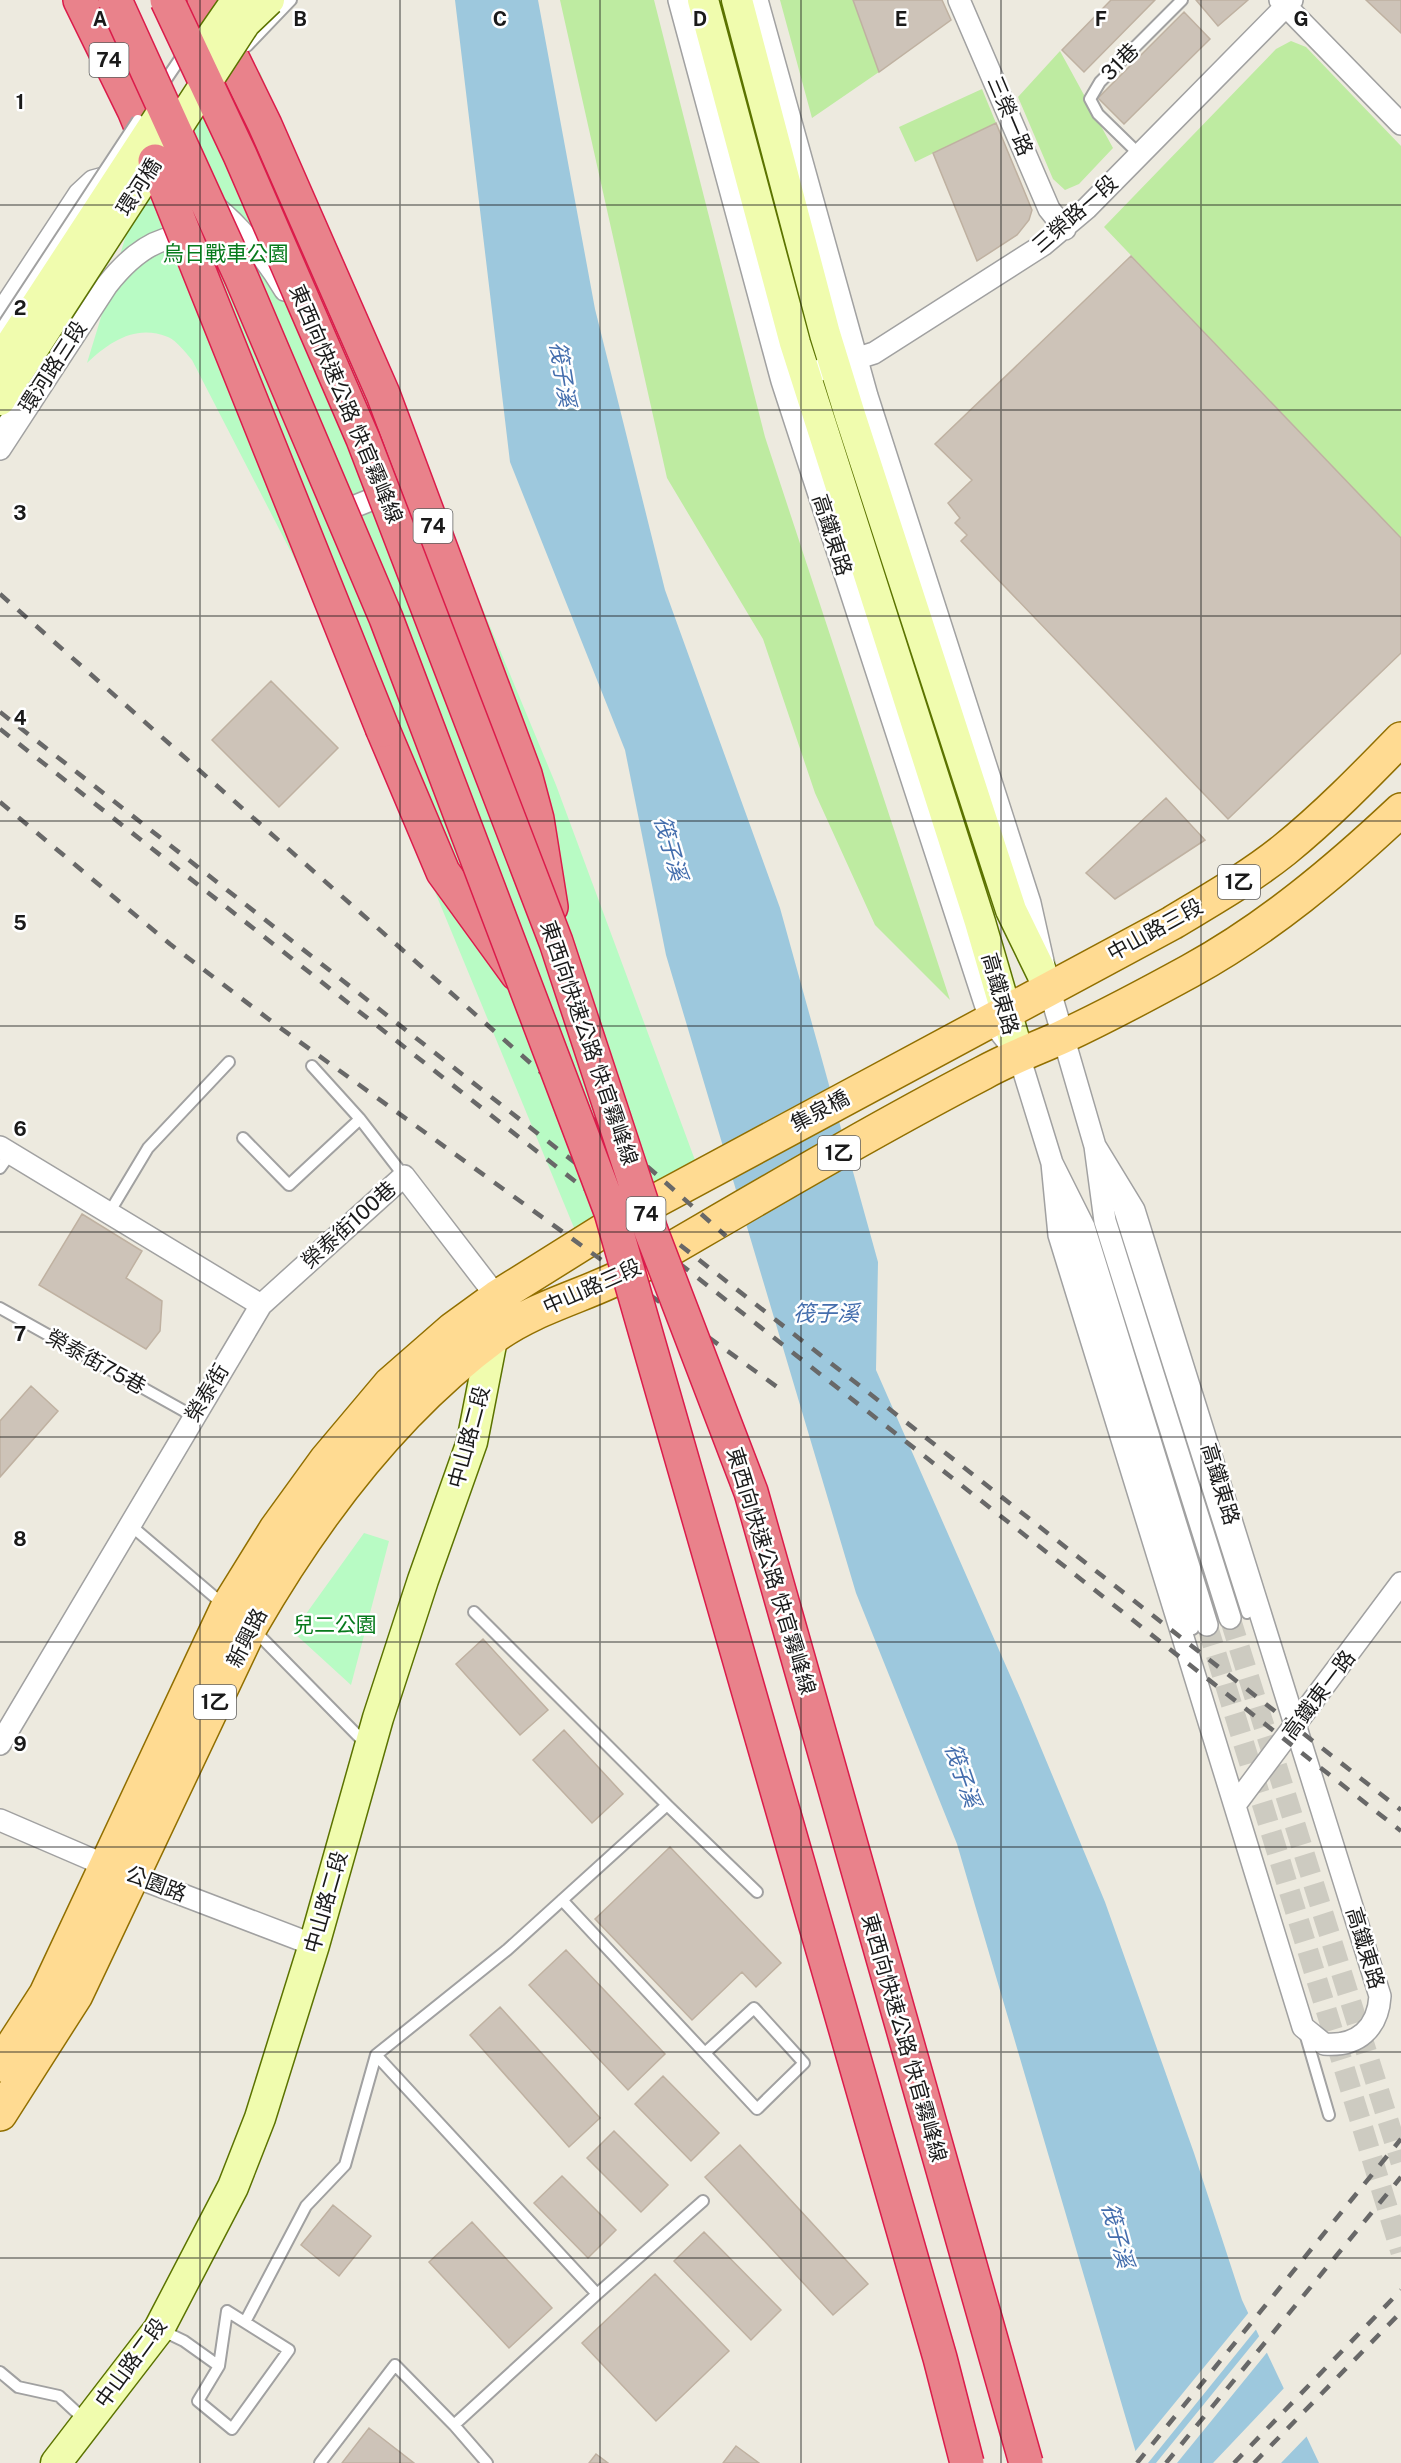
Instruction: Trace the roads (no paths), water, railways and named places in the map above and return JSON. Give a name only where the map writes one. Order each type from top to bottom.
[{"type":"highway","name":"74","points":[[80,0],[149,144],[382,730],[443,872],[522,982]]},
{"type":"highway","name":"東西向快速公路 快官霧峰線","points":[[114,0],[242,279],[386,618],[611,1212],[940,2358],[967,2463]]},
{"type":"highway","name":"東西向快速公路 快官霧峰線","points":[[167,0],[240,155],[363,439],[556,942],[651,1231],[751,1492],[1026,2463]]},
{"type":"highway","name":"74","points":[[218,31],[265,125],[383,394],[525,774],[537,819],[556,942]]},
{"type":"main road","name":"中山路三段","points":[[989,1019],[1172,923],[1229,889],[1283,850],[1321,818],[1401,739]]},
{"type":"main road","name":"1乙","points":[[1019,1056],[1063,1037],[1192,970],[1252,934],[1324,880],[1401,810]]},
{"type":"main road","name":"集泉橋","points":[[641,1208],[989,1019]]},
{"type":"main road","name":"中山路三段","points":[[494,1337],[525,1317],[628,1273],[988,1070],[1019,1056]]},
{"type":"main road","name":"中山路三段","points":[[497,1297],[641,1208]]},
{"type":"main road","name":"新興路","points":[[0,2066],[46,1994],[119,1870],[239,1617],[276,1529],[326,1460],[390,1384],[453,1329],[497,1297]]},
{"type":"main road","name":"新興路","points":[[239,1617],[348,1481],[425,1396],[494,1337]]},
{"type":"main road","name":"新興路","points":[[0,2114],[76,1995],[119,1870]]},
{"type":"street","name":"環河橋","points":[[10,381],[218,31],[245,23],[269,0]]},
{"type":"street","name":"高鐵東路","points":[[679,0],[794,378],[980,922],[989,1019],[1019,1056],[1053,1163],[1084,1227],[1200,1627]]},
{"type":"street","name":"高鐵東路","points":[[703,0],[794,378]]},
{"type":"street","name":"高鐵東路","points":[[737,0],[1011,910],[1049,988],[1095,1146],[1105,1221],[1238,1616]]},
{"type":"street","name":"高鐵東路","points":[[757,0],[846,362]]},
{"type":"street","name":"三榮一路","points":[[959,0],[1050,209],[1065,229]]},
{"type":"street","name":"三榮路一段","points":[[794,378],[882,348],[1065,229],[1140,155],[1286,2]]},
{"type":"street","points":[[1286,2],[1401,124]]},
{"type":"street","points":[[0,314],[79,194],[93,181],[119,173],[153,172],[180,182],[227,217],[274,270],[296,308],[374,499],[498,822],[641,1208]]},
{"type":"street","points":[[227,217],[218,215],[204,221],[201,229],[207,244],[227,258],[252,285],[272,318],[353,507],[482,831],[641,1208]]},
{"type":"street","name":"環河路三段","points":[[0,449],[107,285],[124,264],[143,248],[162,239],[182,237],[207,244]]},
{"type":"street","points":[[46,243],[107,285]]},
{"type":"street","points":[[353,507],[374,499]]},
{"type":"street","name":"高鐵東路","points":[[1053,1163],[1059,1235],[1303,2027],[1324,2044],[1350,2043],[1373,2027],[1379,2012],[1380,1996],[1134,1210],[1095,1146]]},
{"type":"street","points":[[4,1156],[108,1213],[261,1305]]},
{"type":"street","name":"榮泰街100巷","points":[[261,1305],[404,1176],[497,1297]]},
{"type":"street","name":"中山路二段","points":[[56,2463],[159,2329],[233,2187],[260,2118],[423,1580],[472,1442],[494,1337],[497,1297]]},
{"type":"street","name":"榮泰街","points":[[0,1744],[261,1305]]},
{"type":"street","name":"高鐵東一路","points":[[1235,1805],[1401,1583]]},
{"type":"street","name":"公園路","points":[[0,1820],[119,1870],[314,1945]]},
{"type":"lane","points":[[218,31],[253,37],[291,0]]},
{"type":"lane","name":"31巷","points":[[1140,155],[1098,114],[1090,99],[1100,82],[1182,0]]},
{"type":"lane","points":[[0,330],[149,144],[218,31]]},
{"type":"lane","points":[[204,111],[218,31]]},
{"type":"lane","points":[[149,144],[192,130]]},
{"type":"lane","points":[[0,426],[10,381]]},
{"type":"lane","points":[[108,1213],[148,1148],[229,1062]]},
{"type":"lane","points":[[312,1066],[360,1119],[404,1176]]},
{"type":"lane","points":[[243,1138],[289,1185],[360,1119]]},
{"type":"lane","name":"榮泰街75巷","points":[[0,1308],[193,1416]]},
{"type":"lane","points":[[129,1524],[239,1617],[371,1748]]},
{"type":"lane","points":[[474,1612],[756,1892]]},
{"type":"lane","points":[[245,2322],[306,2206],[345,2165],[376,2055],[507,1950],[667,1805]]},
{"type":"lane","points":[[562,1900],[757,2109],[804,2063],[754,2008],[705,2053]]},
{"type":"lane","points":[[1303,2027],[1329,2115]]},
{"type":"lane","points":[[376,2055],[597,2294]]},
{"type":"lane","points":[[454,2425],[703,2201]]},
{"type":"lane","points":[[227,2311],[289,2350],[232,2429],[198,2401],[219,2366],[227,2311]]},
{"type":"lane","points":[[159,2329],[184,2341],[219,2366]]},
{"type":"lane","points":[[320,2463],[395,2365],[454,2425],[487,2463]]},
{"type":"lane","points":[[0,2372],[18,2387],[59,2396],[87,2422]]},
{"type":"water","name":"筏子溪","points":[[455,0],[538,0],[595,309],[665,590],[780,908],[878,1262],[876,1370],[1021,1700],[1105,1902],[1194,2153],[1242,2300],[1319,2463],[1139,2463],[957,1844],[856,1593],[666,955],[625,750],[510,462]]},
{"type":"tunnel","points":[[1230,1618],[1401,2162]]},
{"type":"tunnel","points":[[1207,1625],[1401,2252]]},
{"type":"railway","points":[[0,594],[726,1236]]},
{"type":"railway","points":[[0,712],[1401,1810]]},
{"type":"railway","points":[[0,729],[1401,1831]]},
{"type":"railway","points":[[0,802],[170,944],[275,1024],[780,1389]]},
{"type":"railway","points":[[1137,2463],[1401,2139]]},
{"type":"railway","points":[[1166,2463],[1401,2177]]},
{"type":"railway","points":[[1234,2463],[1401,2290]]},
{"type":"railway","points":[[1254,2463],[1401,2312]]},
{"type":"park label","name":"烏日戰車公園","points":[[226,254]]},
{"type":"park label","name":"兒二公園","points":[[335,1625]]}]
